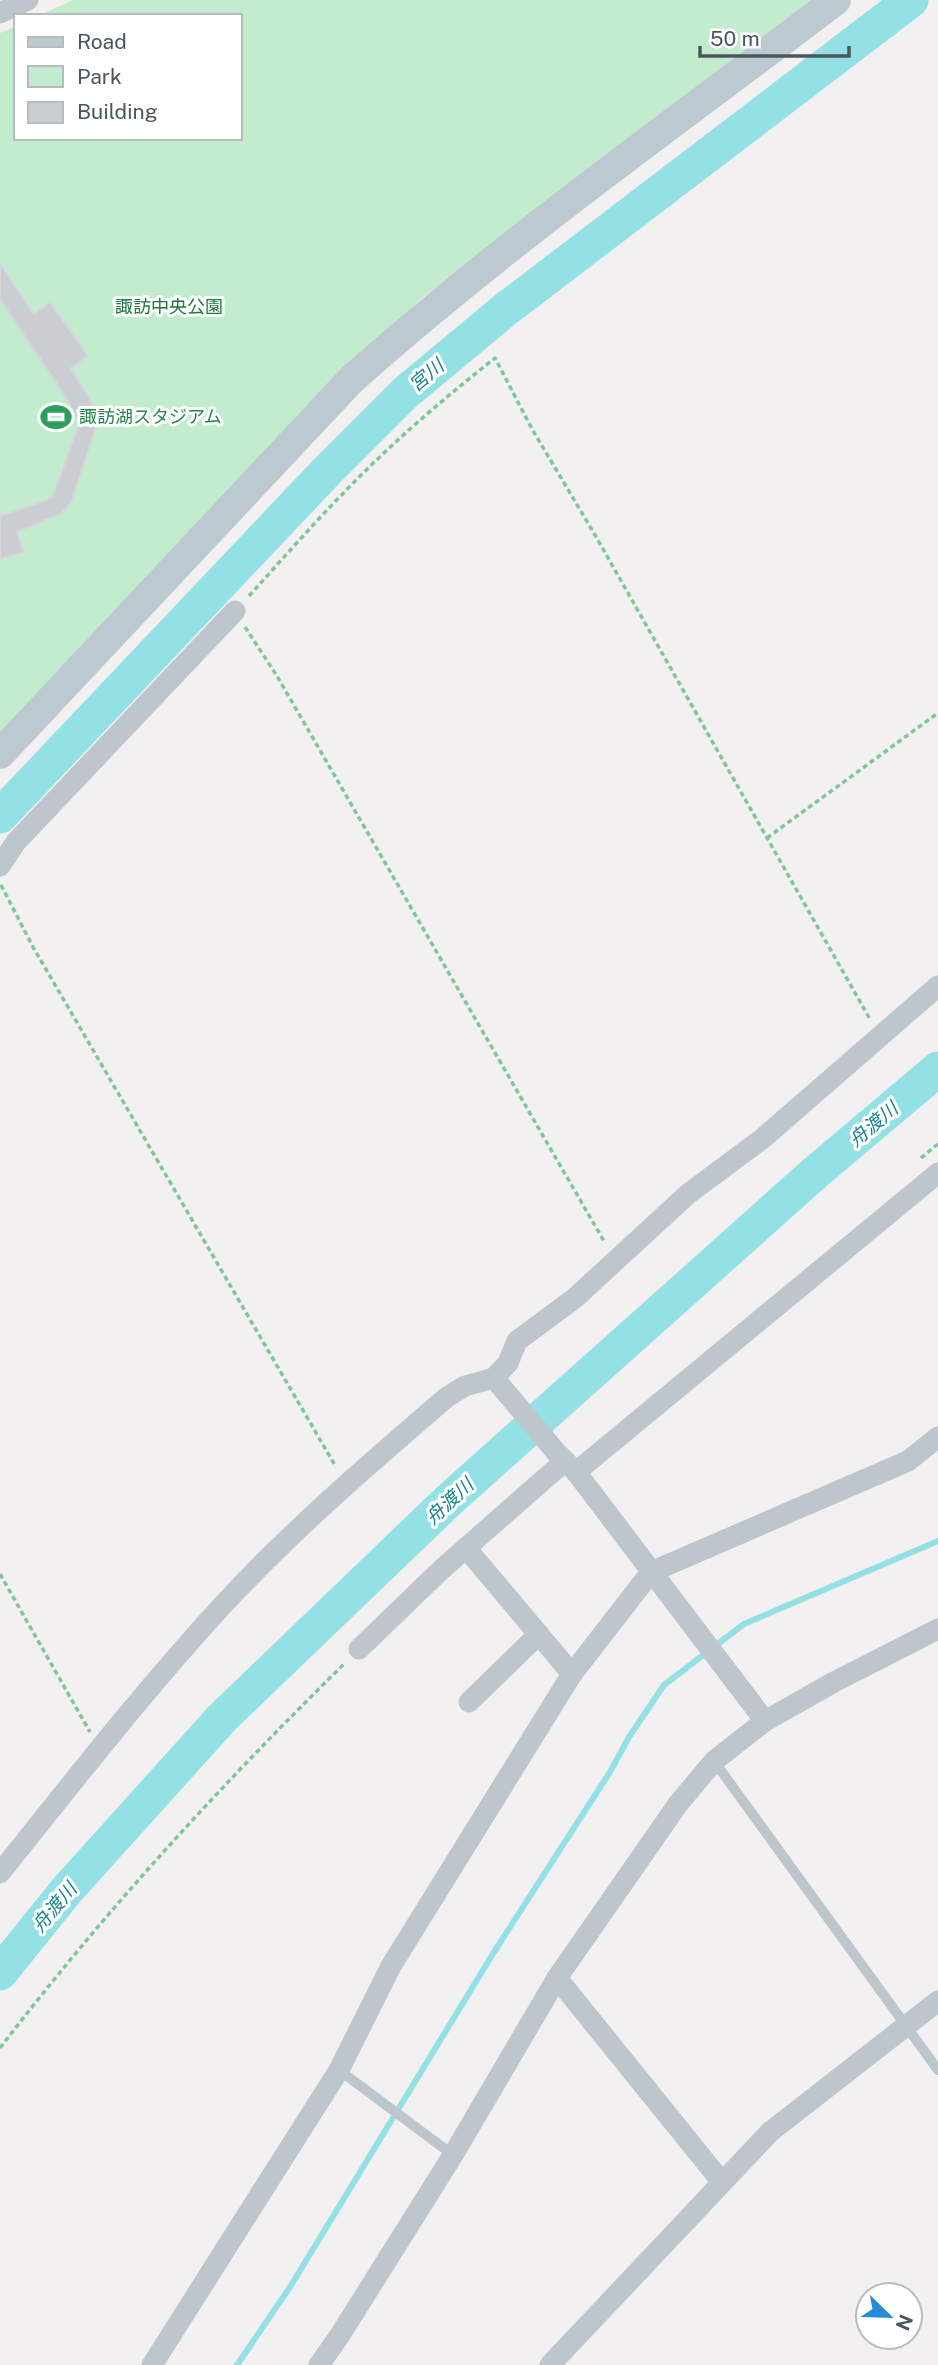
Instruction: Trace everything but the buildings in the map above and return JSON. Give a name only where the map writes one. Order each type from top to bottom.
[{"type":"street","points":[[0,13],[28,0]]},
{"type":"street","points":[[0,754],[351,380],[410,327],[515,244],[836,0]]},
{"type":"street","points":[[0,866],[16,842],[235,611]]},
{"type":"street","points":[[498,1382],[517,1341],[575,1298],[688,1194],[762,1139],[938,986]]},
{"type":"street","points":[[359,1649],[466,1548],[565,1461],[938,1173]]},
{"type":"street","points":[[0,1873],[99,1749],[222,1606],[346,1483],[447,1397],[465,1386],[498,1382]]},
{"type":"street","points":[[498,1382],[565,1461],[765,1721]]},
{"type":"street","points":[[152,2365],[340,2070],[391,1966],[572,1674],[651,1572],[908,1461],[938,1437]]},
{"type":"street","points":[[466,1548],[572,1674]]},
{"type":"street","points":[[319,2365],[453,2155],[557,1978],[678,1804],[713,1761],[765,1721],[844,1676],[938,1629]]},
{"type":"street","points":[[469,1702],[538,1634]]},
{"type":"street","points":[[557,1978],[721,2181]]},
{"type":"street","points":[[550,2365],[770,2132],[938,2001]]},
{"type":"lane","points":[[713,1761],[938,2070]]},
{"type":"lane","points":[[340,2070],[453,2155]]},
{"type":"path","points":[[615,1261],[277,676],[235,611],[319,517],[384,453],[495,358],[532,429],[881,1038]]},
{"type":"path","points":[[767,838],[938,713]]},
{"type":"path","points":[[0,883],[33,947],[346,1483]]},
{"type":"path","points":[[0,1574],[99,1749]]},
{"type":"path","points":[[0,2048],[56,1975],[152,1865],[262,1744],[359,1649]]},
{"type":"green space","name":"諏訪中央公園","points":[[73,0],[814,0],[650,129],[424,296],[331,384],[0,737],[0,33],[14,27],[14,140],[242,140],[242,14],[42,14]]},
{"type":"waterway","name":"宮川","points":[[0,816],[326,472],[405,393],[506,309],[911,0]]},
{"type":"waterway","name":"舟渡川","points":[[0,1973],[66,1891],[222,1718],[449,1500],[816,1172],[938,1069]]},
{"type":"waterway","points":[[237,2365],[290,2287],[494,1952],[664,1685],[744,1624],[938,1541]]},
{"type":"place","name":"諏訪湖スタジアム","points":[[56,417]]}]
